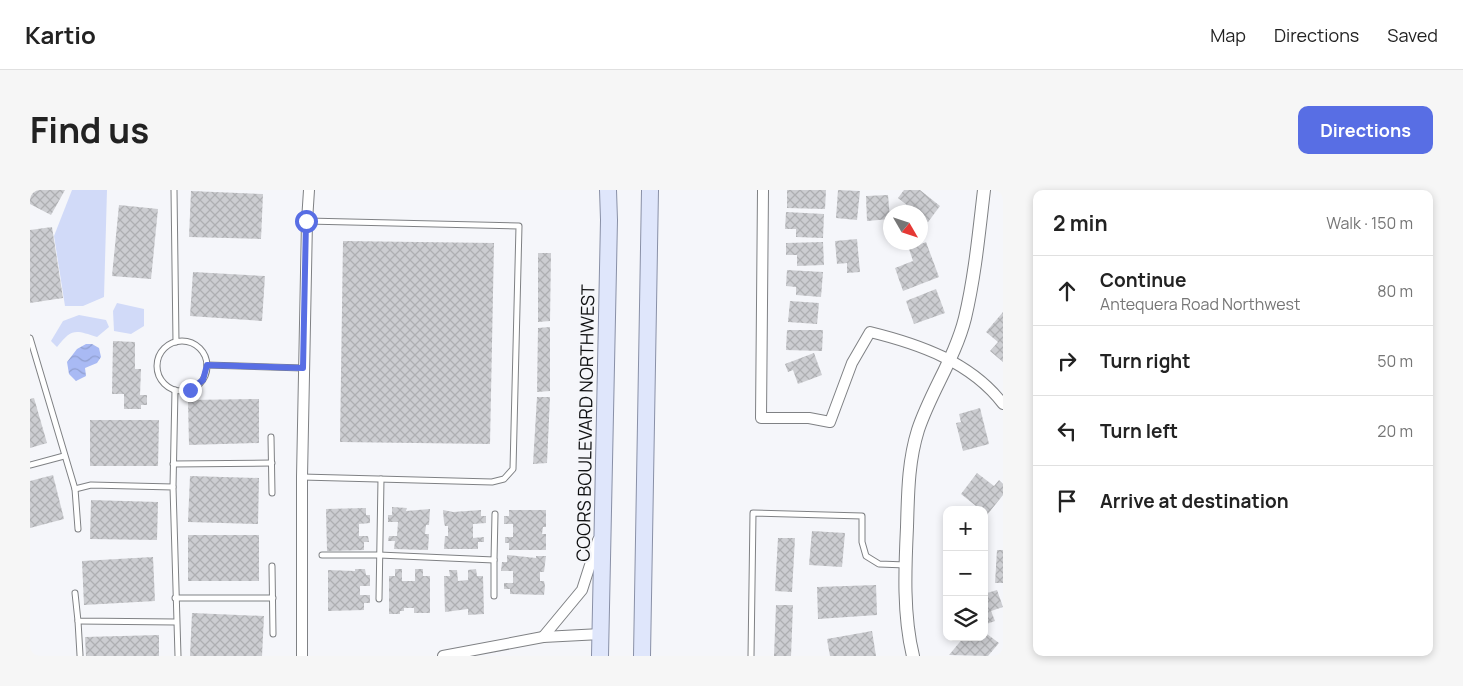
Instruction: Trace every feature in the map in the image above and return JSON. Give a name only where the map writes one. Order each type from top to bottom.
[{"type":"main road","name":"COORS BOULEVARD NORTHWEST","points":[[600,656],[609,220],[608,190]]},
{"type":"main road","points":[[642,656],[650,190]]},
{"type":"street","points":[[302,656],[303,368],[306,221],[309,190]]},
{"type":"street","points":[[763,190],[761,418],[809,418],[830,422],[852,363],[870,332],[912,343],[951,361],[982,382],[1003,404]]},
{"type":"street","points":[[913,656],[909,639],[906,565],[909,468],[918,429],[951,361],[965,318],[984,190]]},
{"type":"street","points":[[542,637],[582,590],[602,528]]},
{"type":"street","points":[[443,656],[542,637],[601,634]]},
{"type":"lane","points":[[174,190],[176,342]]},
{"type":"lane","points":[[302,477],[492,482],[504,479],[513,468],[519,226],[306,221]]},
{"type":"lane","points":[[30,338],[75,488],[78,528]]},
{"type":"lane","points":[[183,341],[197,346],[202,351],[207,365],[206,373],[198,386],[190,390],[175,390],[162,381],[157,366],[163,351],[176,342],[183,341]]},
{"type":"lane","points":[[207,365],[303,368]]},
{"type":"lane","points":[[175,390],[173,487],[175,622],[178,656]]},
{"type":"lane","points":[[272,437],[272,493]]},
{"type":"lane","points":[[30,465],[64,456]]},
{"type":"lane","points":[[173,464],[272,463]]},
{"type":"lane","points":[[379,599],[381,479]]},
{"type":"lane","points":[[75,488],[91,485],[173,487]]},
{"type":"lane","points":[[751,656],[752,513],[862,516],[862,542],[866,556],[879,564],[906,565]]},
{"type":"lane","points":[[494,514],[494,596]]},
{"type":"lane","points":[[322,555],[380,555],[494,560]]},
{"type":"lane","points":[[272,566],[273,634]]},
{"type":"lane","points":[[75,593],[80,654]]},
{"type":"lane","points":[[175,598],[273,598]]},
{"type":"lane","points":[[78,621],[175,622]]},
{"type":"shaded area","points":[[72,190],[107,190],[104,297],[83,306],[65,306],[54,236]]},
{"type":"shaded area","points":[[117,303],[144,309],[144,326],[131,334],[114,331],[113,311]]},
{"type":"shaded area","points":[[79,315],[106,320],[109,327],[97,337],[74,332],[66,336],[57,347],[51,341],[63,321]]},
{"type":"water","points":[[86,344],[92,344],[99,348],[101,357],[97,363],[85,368],[86,376],[76,381],[69,374],[67,362],[77,349]]},
{"type":"building","points":[[30,190],[65,190],[51,215],[30,204]]},
{"type":"building","points":[[787,190],[826,190],[825,209],[787,208]]},
{"type":"building","points":[[838,190],[860,191],[857,220],[836,218]]},
{"type":"building","points":[[904,190],[920,190],[940,206],[928,222],[928,205],[907,205],[898,198]]},
{"type":"building","points":[[191,191],[263,194],[261,239],[189,237]]},
{"type":"building","points":[[888,195],[889,205],[883,205],[883,220],[867,221],[866,196]]},
{"type":"building","points":[[119,205],[158,209],[151,279],[112,276]]},
{"type":"building","points":[[786,212],[824,214],[823,238],[796,237],[796,229],[785,229]]},
{"type":"building","points":[[52,227],[63,298],[30,303],[30,230]]},
{"type":"building","points":[[857,239],[860,272],[847,273],[847,263],[837,264],[835,241]]},
{"type":"building","points":[[343,241],[494,243],[490,444],[340,442]]},
{"type":"building","points":[[823,242],[824,265],[797,266],[797,255],[786,255],[786,243]]},
{"type":"building","points":[[928,247],[939,277],[903,291],[895,268],[913,261],[909,250],[928,250]]},
{"type":"building","points":[[538,253],[551,253],[550,321],[538,322]]},
{"type":"building","points":[[787,270],[823,272],[821,297],[796,295],[796,287],[786,286]]},
{"type":"building","points":[[193,272],[265,276],[262,321],[190,316]]},
{"type":"building","points":[[936,289],[945,313],[914,324],[906,301]]},
{"type":"building","points":[[790,301],[819,303],[817,324],[788,322]]},
{"type":"building","points":[[1003,312],[1003,362],[990,351],[998,342],[986,332]]},
{"type":"building","points":[[550,327],[550,391],[537,392],[538,328]]},
{"type":"building","points":[[787,330],[823,330],[822,351],[786,350]]},
{"type":"building","points":[[113,341],[135,342],[135,369],[141,369],[140,395],[147,395],[147,405],[141,405],[141,409],[124,409],[124,394],[112,394]]},
{"type":"building","points":[[814,353],[822,375],[798,384],[793,370],[788,372],[785,364]]},
{"type":"building","points":[[537,397],[550,397],[547,463],[533,464]]},
{"type":"building","points":[[34,398],[47,443],[30,448],[30,399]]},
{"type":"building","points":[[259,399],[259,443],[189,445],[188,400]]},
{"type":"building","points":[[980,408],[989,444],[963,451],[956,423],[961,422],[959,414]]},
{"type":"building","points":[[90,420],[159,420],[158,466],[90,466]]},
{"type":"building","points":[[977,473],[994,486],[999,480],[1003,484],[1003,495],[988,514],[988,506],[976,506],[961,494]]},
{"type":"building","points":[[53,475],[64,519],[30,528],[30,481]]},
{"type":"building","points":[[190,476],[259,478],[258,524],[188,522]]},
{"type":"building","points":[[91,500],[158,502],[157,540],[90,539]]},
{"type":"building","points":[[392,507],[407,508],[406,511],[430,509],[429,525],[426,525],[425,534],[429,534],[428,550],[394,549],[395,541],[388,541],[389,536],[397,536],[398,522],[388,522],[388,515],[392,515]]},
{"type":"building","points":[[366,508],[366,515],[370,515],[370,523],[359,524],[359,536],[368,536],[369,542],[364,542],[364,550],[327,551],[326,509]]},
{"type":"building","points":[[443,510],[453,512],[481,510],[481,516],[486,516],[486,523],[473,524],[473,538],[484,537],[484,542],[478,542],[478,549],[444,549],[445,536],[448,536],[448,526],[445,526]]},
{"type":"building","points":[[509,510],[546,510],[546,527],[543,527],[542,534],[546,534],[546,550],[509,550],[509,543],[505,543],[505,537],[513,537],[513,524],[504,524],[504,516],[509,516]]},
{"type":"building","points":[[812,531],[845,533],[842,567],[809,565]]},
{"type":"building","points":[[188,535],[259,535],[259,581],[188,581]]},
{"type":"building","points":[[778,538],[795,538],[792,592],[775,591]]},
{"type":"building","points":[[997,550],[1003,550],[1003,583],[995,583]]},
{"type":"building","points":[[507,555],[536,558],[536,556],[546,556],[544,572],[540,572],[540,581],[544,581],[545,586],[544,595],[510,594],[510,589],[504,589],[504,583],[513,583],[513,571],[501,571],[502,562],[507,562]]},
{"type":"building","points":[[153,557],[155,601],[84,605],[82,561]]},
{"type":"building","points":[[355,569],[365,569],[366,575],[370,575],[370,586],[360,586],[360,595],[370,595],[370,603],[364,603],[364,610],[328,611],[328,570],[355,571]]},
{"type":"building","points":[[395,569],[402,569],[402,581],[415,581],[415,569],[423,569],[423,576],[430,576],[430,613],[414,613],[414,608],[404,608],[404,611],[400,611],[400,614],[389,614],[389,576],[395,576]]},
{"type":"building","points":[[476,569],[477,576],[483,576],[484,614],[468,615],[468,609],[445,612],[444,576],[450,576],[449,570],[457,570],[458,581],[468,580],[468,570]]},
{"type":"building","points":[[876,585],[877,615],[818,619],[817,587]]},
{"type":"building","points":[[997,590],[1003,607],[991,611],[995,621],[988,624],[988,596],[988,593]]},
{"type":"building","points":[[776,605],[793,605],[791,656],[774,656]]},
{"type":"building","points":[[192,613],[264,616],[262,656],[190,656]]},
{"type":"building","points":[[872,631],[876,656],[830,656],[827,639]]},
{"type":"building","points":[[159,635],[159,656],[86,656],[85,637]]},
{"type":"building","points":[[988,635],[999,643],[988,656],[949,655],[961,641],[988,641]]},
{"type":"route","points":[[190,390],[198,386],[203,380],[207,365],[303,368],[306,221]]}]
